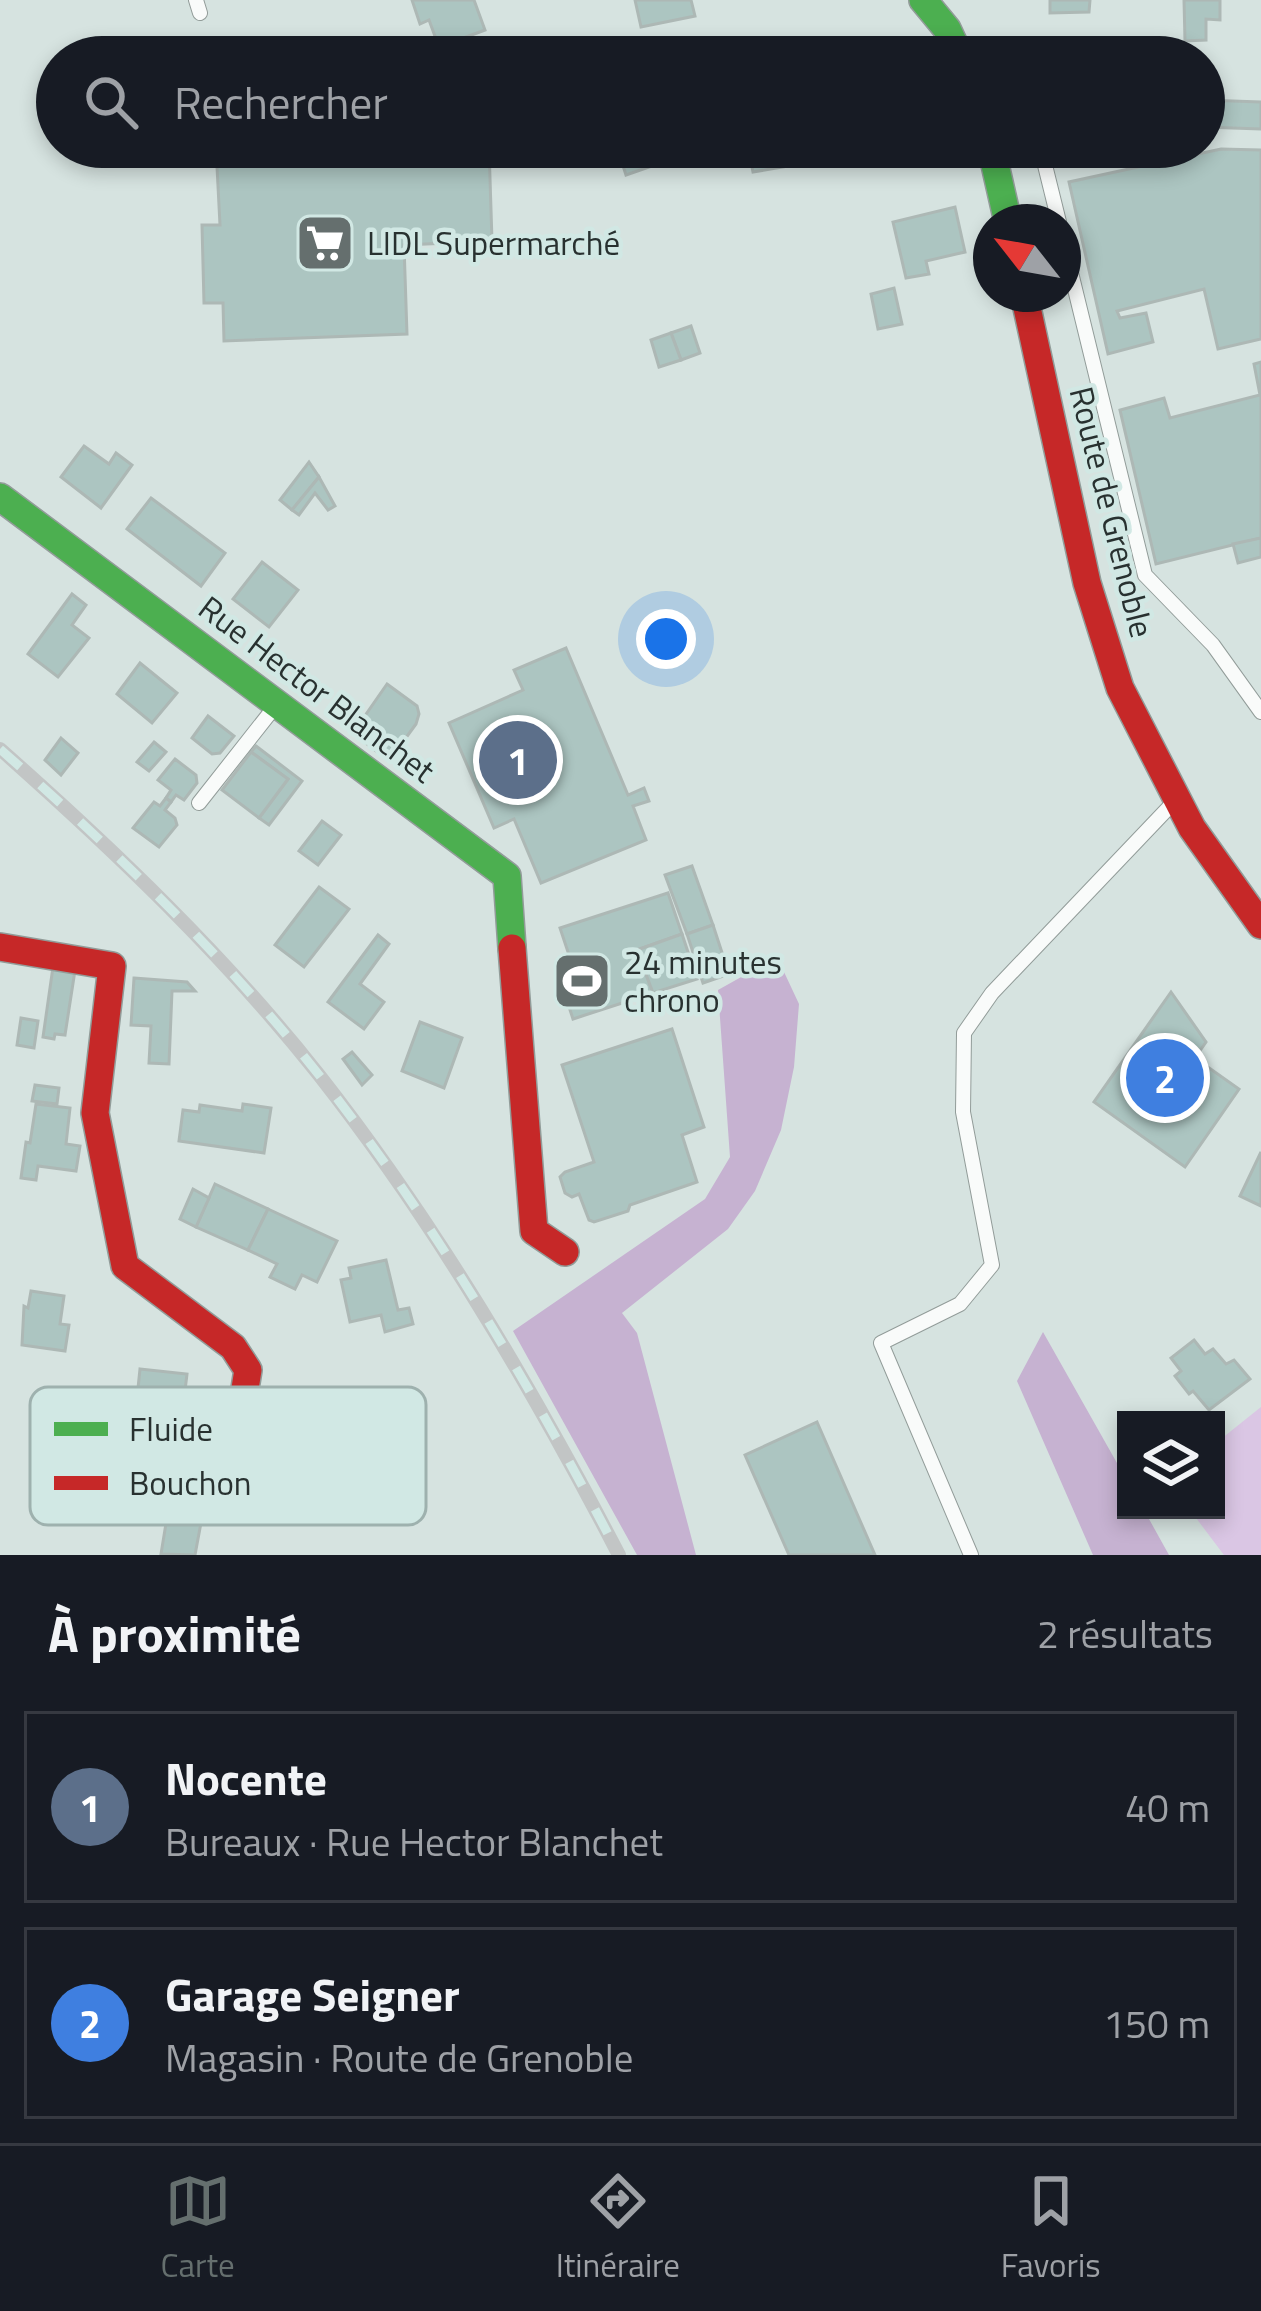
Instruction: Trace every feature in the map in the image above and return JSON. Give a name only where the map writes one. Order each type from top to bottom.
[{"type":"street","points":[[923,0],[950,36]]},
{"type":"street","points":[[996,168],[1004,204]]},
{"type":"street","name":"Route de Grenoble","points":[[1028,312],[1087,583],[1120,688],[1192,828],[1261,925]]},
{"type":"street","name":"Rue Hector Blanchet","points":[[0,497],[507,876],[534,1231],[565,1252]]},
{"type":"street","points":[[0,946],[112,966],[95,1113],[125,1266],[233,1347],[248,1370],[245,1387]]},
{"type":"lane","points":[[1045,168],[1054,204]]},
{"type":"lane","points":[[1080,312],[1144,574],[1213,645],[1261,712]]},
{"type":"lane","points":[[199,803],[277,704]]},
{"type":"lane","points":[[971,1555],[881,1343],[960,1304],[992,1264],[963,1112],[964,1034],[992,993],[1177,798]]},
{"type":"shaded area","points":[[777,957],[799,1004],[794,1067],[781,1130],[755,1191],[728,1229],[622,1313],[637,1333],[696,1555],[637,1555],[513,1331],[705,1199],[730,1157],[718,990]]},
{"type":"shaded area","points":[[1043,1332],[1117,1463],[1117,1519],[1149,1519],[1169,1555],[1093,1555],[1017,1381]]},
{"type":"shaded area","points":[[1261,1407],[1261,1555],[1224,1555],[1197,1519],[1225,1519],[1225,1436]]},
{"type":"building","points":[[412,0],[474,0],[485,30],[469,36],[435,36],[429,20],[420,24]]},
{"type":"building","points":[[635,0],[691,0],[695,16],[641,27]]},
{"type":"building","points":[[1050,0],[1090,0],[1089,12],[1050,13]]},
{"type":"building","points":[[1184,0],[1220,0],[1220,20],[1206,19],[1206,36],[1185,36]]},
{"type":"building","points":[[1225,101],[1261,102],[1261,129],[1225,128]]},
{"type":"building","points":[[1225,149],[1261,150],[1261,339],[1218,349],[1204,289],[1117,311],[1120,318],[1146,313],[1153,342],[1108,354],[1081,235],[1081,204],[1074,204],[1069,182],[1133,168],[1225,168]]},
{"type":"building","name":"LIDL Supermarché","points":[[217,168],[490,168],[492,241],[404,245],[407,334],[224,341],[223,303],[204,303],[202,225],[220,225]]},
{"type":"building","points":[[955,207],[965,252],[926,261],[929,274],[906,278],[893,222]]},
{"type":"building","points":[[894,288],[902,324],[878,329],[871,294]]},
{"type":"building","points":[[691,326],[700,353],[681,360],[671,333]]},
{"type":"building","points":[[671,333],[681,360],[659,367],[651,340]]},
{"type":"building","points":[[1261,362],[1261,538],[1156,564],[1120,410],[1164,398],[1170,418],[1260,395],[1254,364]]},
{"type":"building","points":[[84,446],[109,464],[116,453],[132,465],[101,508],[61,477]]},
{"type":"building","points":[[309,462],[319,477],[292,510],[280,500]]},
{"type":"building","points":[[319,477],[335,506],[328,510],[315,493],[299,515],[292,510]]},
{"type":"building","points":[[151,498],[225,553],[201,586],[127,529]]},
{"type":"building","points":[[1261,538],[1261,557],[1238,563],[1233,544]]},
{"type":"building","points":[[262,562],[298,590],[269,627],[233,599]]},
{"type":"building","points":[[72,594],[86,605],[72,625],[89,638],[58,677],[28,654]]},
{"type":"building","points":[[566,648],[628,795],[644,788],[649,801],[633,806],[646,840],[541,883],[514,819],[494,828],[449,723],[523,690],[514,670]]},
{"type":"building","points":[[140,663],[177,693],[152,723],[117,694]]},
{"type":"building","points":[[387,684],[417,706],[419,714],[389,761],[353,733]]},
{"type":"building","points":[[208,716],[234,736],[220,753],[212,754],[192,738]]},
{"type":"building","points":[[61,738],[78,753],[61,775],[45,760]]},
{"type":"building","points":[[154,742],[166,752],[149,771],[137,762]]},
{"type":"building","points":[[256,746],[302,781],[269,825],[259,818],[288,779],[251,752]]},
{"type":"building","points":[[251,752],[288,779],[259,818],[222,790]]},
{"type":"building","points":[[175,759],[196,775],[197,783],[184,800],[176,795],[171,802],[166,798],[171,790],[158,780]]},
{"type":"building","points":[[166,798],[171,802],[165,810],[177,825],[159,847],[133,828],[154,802],[160,806]]},
{"type":"building","points":[[322,821],[341,835],[318,865],[299,851]]},
{"type":"building","points":[[692,866],[713,925],[687,934],[665,875]]},
{"type":"building","points":[[319,887],[349,909],[304,967],[275,945]]},
{"type":"building","points":[[668,893],[682,934],[637,950],[653,993],[573,1019],[556,967],[571,961],[560,928]]},
{"type":"building","points":[[713,925],[729,974],[703,983],[687,934]]},
{"type":"building","points":[[682,934],[697,979],[653,993],[637,950]]},
{"type":"building","points":[[378,935],[389,944],[360,984],[384,1002],[364,1029],[328,1002]]},
{"type":"building","points":[[54,960],[76,964],[65,1035],[55,1034],[54,1039],[43,1037]]},
{"type":"building","points":[[134,978],[187,982],[195,991],[172,991],[169,1064],[149,1063],[151,1026],[131,1025]]},
{"type":"building","points":[[1171,992],[1206,1042],[1195,1058],[1239,1089],[1185,1167],[1094,1102]]},
{"type":"building","points":[[21,1018],[38,1021],[34,1048],[17,1045]]},
{"type":"building","points":[[420,1022],[462,1038],[444,1088],[402,1071]]},
{"type":"building","points":[[672,1029],[704,1127],[682,1135],[697,1182],[630,1205],[628,1211],[589,1220],[579,1194],[565,1193],[560,1177],[594,1162],[562,1065]]},
{"type":"building","points":[[352,1052],[372,1075],[362,1085],[343,1059]]},
{"type":"building","points":[[35,1085],[59,1088],[57,1104],[32,1101]]},
{"type":"building","points":[[36,1104],[70,1108],[66,1144],[80,1146],[76,1171],[38,1166],[36,1180],[21,1178]]},
{"type":"building","points":[[243,1104],[271,1108],[264,1153],[179,1141],[183,1110],[199,1112],[200,1105],[242,1111]]},
{"type":"building","points":[[1261,1152],[1261,1206],[1240,1196]]},
{"type":"building","points":[[215,1184],[268,1209],[248,1250],[196,1227]]},
{"type":"building","points":[[193,1189],[209,1198],[196,1227],[180,1219]]},
{"type":"building","points":[[268,1209],[337,1241],[317,1282],[302,1275],[295,1289],[270,1277],[277,1264],[248,1250]]},
{"type":"building","points":[[386,1260],[398,1310],[409,1308],[413,1324],[385,1332],[381,1315],[350,1322],[341,1280],[351,1278],[349,1268]]},
{"type":"building","points":[[31,1291],[64,1296],[60,1324],[69,1325],[65,1351],[22,1345],[24,1306],[28,1308]]},
{"type":"building","points":[[1194,1340],[1205,1354],[1213,1349],[1226,1364],[1234,1360],[1250,1379],[1209,1410],[1175,1376],[1181,1371],[1171,1358]]},
{"type":"building","points":[[140,1369],[187,1374],[185,1387],[138,1387]]},
{"type":"building","points":[[817,1422],[875,1555],[789,1555],[745,1455]]},
{"type":"building","points":[[166,1525],[201,1525],[195,1555],[161,1554]]},
{"type":"railway","points":[[0,749],[167,905],[319,1075],[403,1189],[480,1308],[619,1555]]},
{"type":"traffic: fast","points":[[923,0],[950,36]]},
{"type":"traffic: fast","points":[[996,168],[1004,204]]},
{"type":"traffic: fast","points":[[0,497],[507,876],[512,948]]},
{"type":"traffic: jam","points":[[1028,312],[1087,583],[1120,688],[1192,828],[1261,925]]},
{"type":"traffic: jam","points":[[0,947],[112,966],[95,1113],[125,1266],[233,1347],[248,1370],[245,1387]]},
{"type":"traffic: jam","points":[[512,948],[534,1231],[565,1252]]},
{"type":"place","name":"LIDL Supermarché","points":[[325,243]]},
{"type":"place","name":"Nocente","points":[[518,760]]},
{"type":"place","name":"24 minutes chrono","points":[[582,981]]},
{"type":"place","name":"Garage Seigner","points":[[1165,1078]]}]
